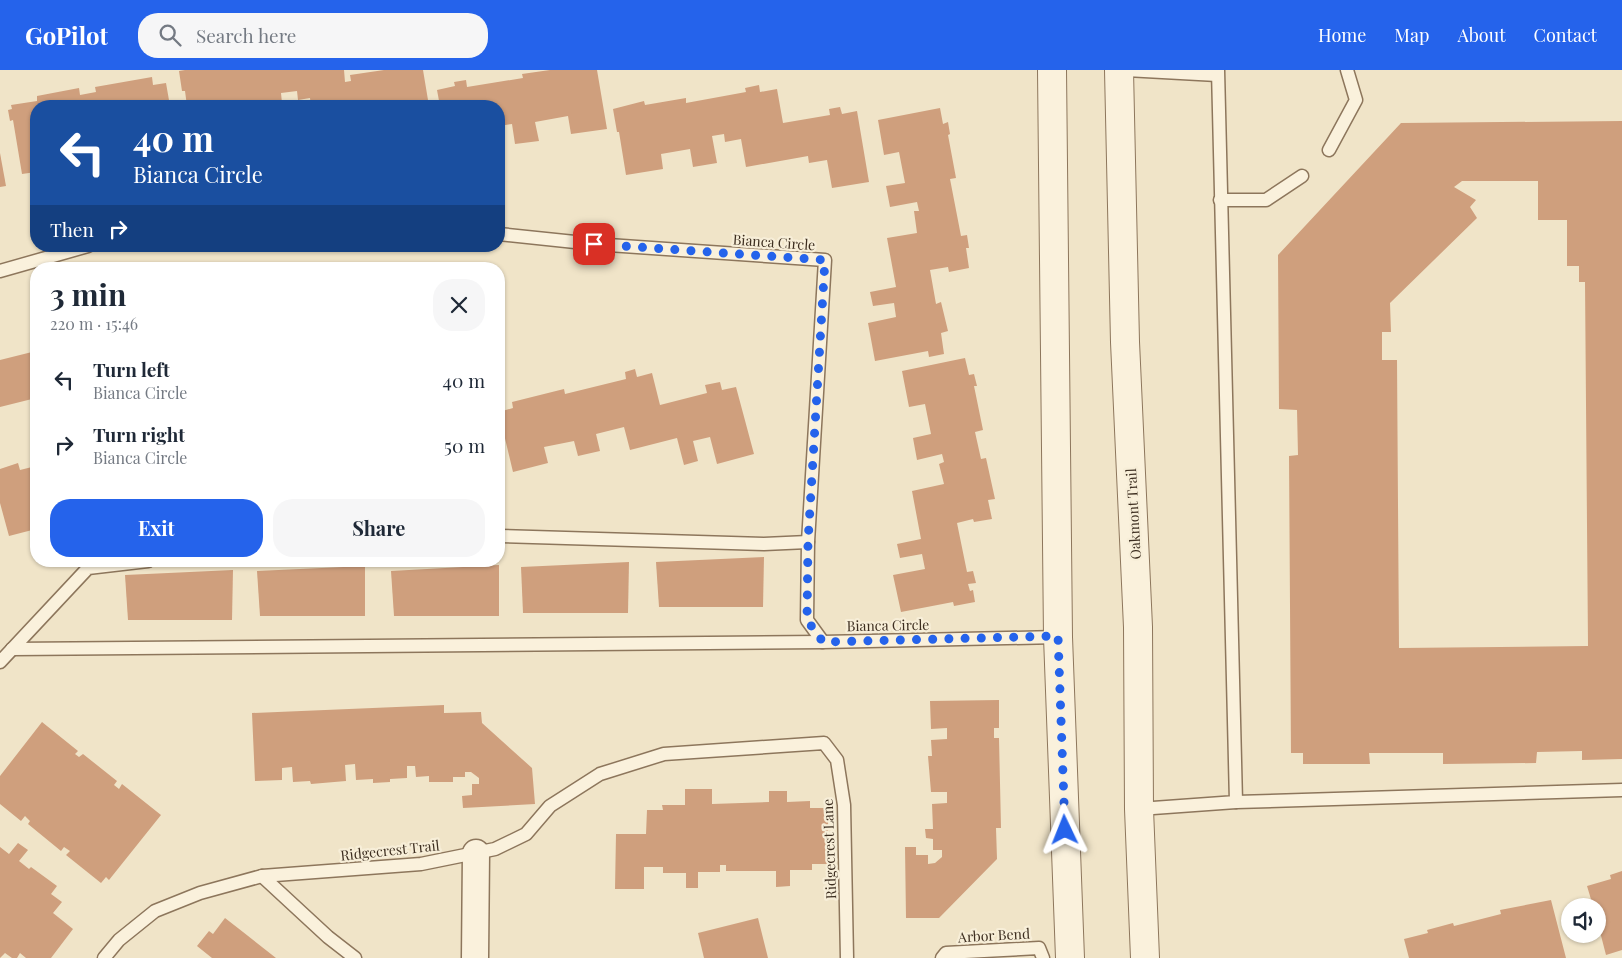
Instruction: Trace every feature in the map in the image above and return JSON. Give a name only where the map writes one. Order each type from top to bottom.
[{"type":"street","points":[[1052,70],[1058,636],[1070,958]]},
{"type":"street","name":"Oakmont Trail","points":[[1120,70],[1125,342],[1138,627],[1139,809],[1145,958]]},
{"type":"street","points":[[475,958],[476,853]]},
{"type":"lane","points":[[1126,70],[1218,73],[1236,802]]},
{"type":"lane","points":[[1329,150],[1356,100],[1347,70]]},
{"type":"lane","points":[[1220,200],[1266,200],[1302,176]]},
{"type":"lane","name":"Bianca Circle","points":[[505,235],[594,244],[825,260],[808,542],[807,620],[823,642],[1058,636]]},
{"type":"lane","points":[[32,262],[67,252]]},
{"type":"lane","points":[[0,271],[30,262]]},
{"type":"lane","points":[[505,536],[764,544],[808,542]]},
{"type":"lane","points":[[0,662],[88,568],[97,567]]},
{"type":"lane","points":[[12,649],[823,642]]},
{"type":"lane","name":"Ridgecrest Trail","points":[[104,958],[119,940],[155,911],[200,893],[262,876],[421,864],[495,849],[526,834],[550,806],[600,774],[664,754],[824,743]]},
{"type":"lane","name":"Ridgecrest Lane","points":[[824,743],[837,760],[844,806],[847,958]]},
{"type":"lane","points":[[1139,809],[1236,802],[1622,790]]},
{"type":"lane","points":[[262,876],[328,937],[355,958]]},
{"type":"lane","name":"Arbor Bend","points":[[942,958],[946,953],[1039,948],[1043,958]]},
{"type":"building","points":[[344,70],[345,82],[351,81],[350,75],[384,70],[423,70],[428,100],[310,100],[310,98],[298,100],[297,91],[281,93],[282,100],[186,100],[185,91],[182,91],[179,71]]},
{"type":"building","points":[[550,70],[597,70],[607,129],[571,134],[568,116],[535,122],[539,141],[515,144],[512,124],[505,125],[505,100],[439,100],[437,90],[455,86],[454,82],[466,80],[467,87],[523,78],[522,74]]},
{"type":"building","points":[[152,77],[153,85],[166,83],[169,100],[37,100],[37,96],[79,88],[80,95],[96,92],[95,87]]},
{"type":"building","points":[[759,85],[760,92],[777,89],[783,123],[830,115],[829,109],[840,107],[842,114],[857,111],[869,182],[832,188],[827,160],[809,163],[808,156],[746,167],[741,139],[725,142],[724,134],[712,136],[717,163],[693,167],[690,149],[661,154],[663,169],[626,175],[613,109],[644,101],[645,105],[686,98],[686,103],[746,92],[745,88]]},
{"type":"building","points":[[30,102],[30,173],[22,174],[13,120],[10,121],[8,110],[12,109],[11,105]]},
{"type":"building","points":[[940,108],[943,124],[948,122],[950,134],[948,135],[956,178],[950,179],[961,236],[967,235],[969,248],[966,248],[969,268],[949,272],[948,267],[930,270],[936,304],[941,302],[948,331],[941,333],[944,354],[929,357],[928,351],[875,361],[868,323],[896,317],[894,303],[873,306],[870,292],[896,287],[887,238],[917,233],[914,211],[919,211],[917,202],[890,207],[886,186],[905,183],[899,152],[884,155],[878,120]]},
{"type":"building","points":[[1622,121],[1622,759],[1582,760],[1582,751],[1537,752],[1536,763],[1443,764],[1443,753],[1369,753],[1370,764],[1303,764],[1303,753],[1291,753],[1289,456],[1298,455],[1297,410],[1279,409],[1278,255],[1401,123]],"holes":[[[1462,181],[1538,181],[1538,220],[1567,220],[1567,266],[1579,266],[1579,282],[1585,282],[1588,646],[1399,648],[1397,360],[1382,360],[1382,332],[1391,332],[1390,303],[1477,218],[1470,207],[1476,200],[1454,187]]]},
{"type":"building","points":[[0,153],[6,186],[0,187]]},
{"type":"building","points":[[30,352],[30,400],[0,407],[0,360]]},
{"type":"building","points":[[965,358],[969,375],[974,374],[977,386],[974,386],[983,430],[975,432],[981,459],[986,458],[995,499],[988,500],[992,519],[974,522],[973,519],[957,523],[967,572],[973,571],[976,583],[968,584],[970,591],[973,590],[975,602],[954,606],[953,602],[901,612],[893,575],[925,569],[922,554],[900,558],[897,544],[921,539],[912,491],[944,484],[939,464],[944,462],[942,454],[917,460],[913,438],[931,434],[925,404],[909,407],[902,371]]},
{"type":"building","points":[[635,369],[637,377],[652,373],[660,405],[707,393],[705,385],[720,382],[722,390],[736,387],[754,454],[717,464],[710,437],[693,441],[698,461],[684,465],[677,438],[630,450],[624,427],[596,434],[600,451],[578,456],[574,441],[544,447],[548,463],[513,472],[505,438],[505,410],[513,408],[512,402],[564,389],[565,394],[626,379],[625,372]]},
{"type":"building","points":[[18,463],[20,470],[30,468],[30,531],[9,536],[0,503],[0,469]]},
{"type":"building","points":[[764,557],[763,607],[659,607],[656,562]]},
{"type":"building","points":[[629,562],[628,613],[523,613],[521,567]]},
{"type":"building","points":[[365,567],[365,616],[260,616],[257,571]]},
{"type":"building","points":[[499,567],[499,616],[394,616],[391,571]]},
{"type":"building","points":[[233,570],[232,620],[128,620],[125,575]]},
{"type":"building","points":[[999,700],[999,728],[994,728],[994,738],[999,738],[1001,828],[996,828],[997,859],[939,918],[906,918],[905,847],[916,847],[916,855],[928,855],[928,864],[935,863],[942,857],[942,850],[933,850],[933,839],[926,838],[925,829],[933,829],[932,804],[947,803],[947,792],[931,792],[928,756],[932,756],[931,740],[947,739],[947,728],[931,729],[930,701]]},
{"type":"building","points":[[444,705],[444,713],[481,712],[482,723],[532,768],[535,804],[463,808],[462,796],[472,795],[472,784],[479,784],[479,778],[471,772],[465,772],[465,777],[453,777],[453,782],[429,782],[429,776],[416,777],[415,766],[407,766],[407,778],[390,779],[390,782],[373,783],[373,779],[356,780],[355,764],[345,765],[346,781],[311,784],[310,781],[293,782],[292,767],[282,768],[282,780],[255,781],[252,713]]},
{"type":"building","points":[[42,722],[78,751],[75,754],[79,757],[83,754],[117,781],[114,785],[119,789],[122,784],[161,815],[109,880],[106,877],[101,883],[66,855],[70,851],[64,847],[61,851],[28,824],[30,821],[25,816],[21,821],[0,804],[0,776]]},
{"type":"building","points":[[685,789],[712,789],[712,804],[769,802],[769,791],[787,791],[787,802],[810,801],[810,808],[828,808],[828,864],[812,864],[812,870],[790,870],[790,886],[776,887],[776,871],[726,871],[726,865],[720,865],[720,872],[698,872],[698,888],[686,888],[686,873],[663,873],[663,867],[644,867],[644,889],[615,889],[616,834],[646,834],[647,810],[663,810],[662,805],[685,805]]},
{"type":"building","points":[[18,843],[28,850],[19,861],[29,869],[31,867],[57,886],[51,894],[62,902],[53,913],[73,929],[51,958],[26,958],[20,953],[17,958],[12,958],[5,953],[0,958],[0,847],[9,854]]},
{"type":"building","points":[[1622,871],[1622,950],[1606,955],[1603,943],[1606,943],[1606,898],[1591,898],[1587,886],[1611,879],[1610,875]]},
{"type":"building","points":[[1551,900],[1566,958],[1409,958],[1404,939],[1428,933],[1427,930],[1453,923],[1454,926],[1501,914],[1500,910]]},
{"type":"building","points":[[225,918],[276,958],[212,958],[197,946],[209,931],[213,934]]},
{"type":"building","points":[[758,918],[768,958],[704,958],[698,933]]},
{"type":"route","points":[[594,244],[825,260],[808,542],[807,620],[823,642],[1058,636],[1065,830]]}]
